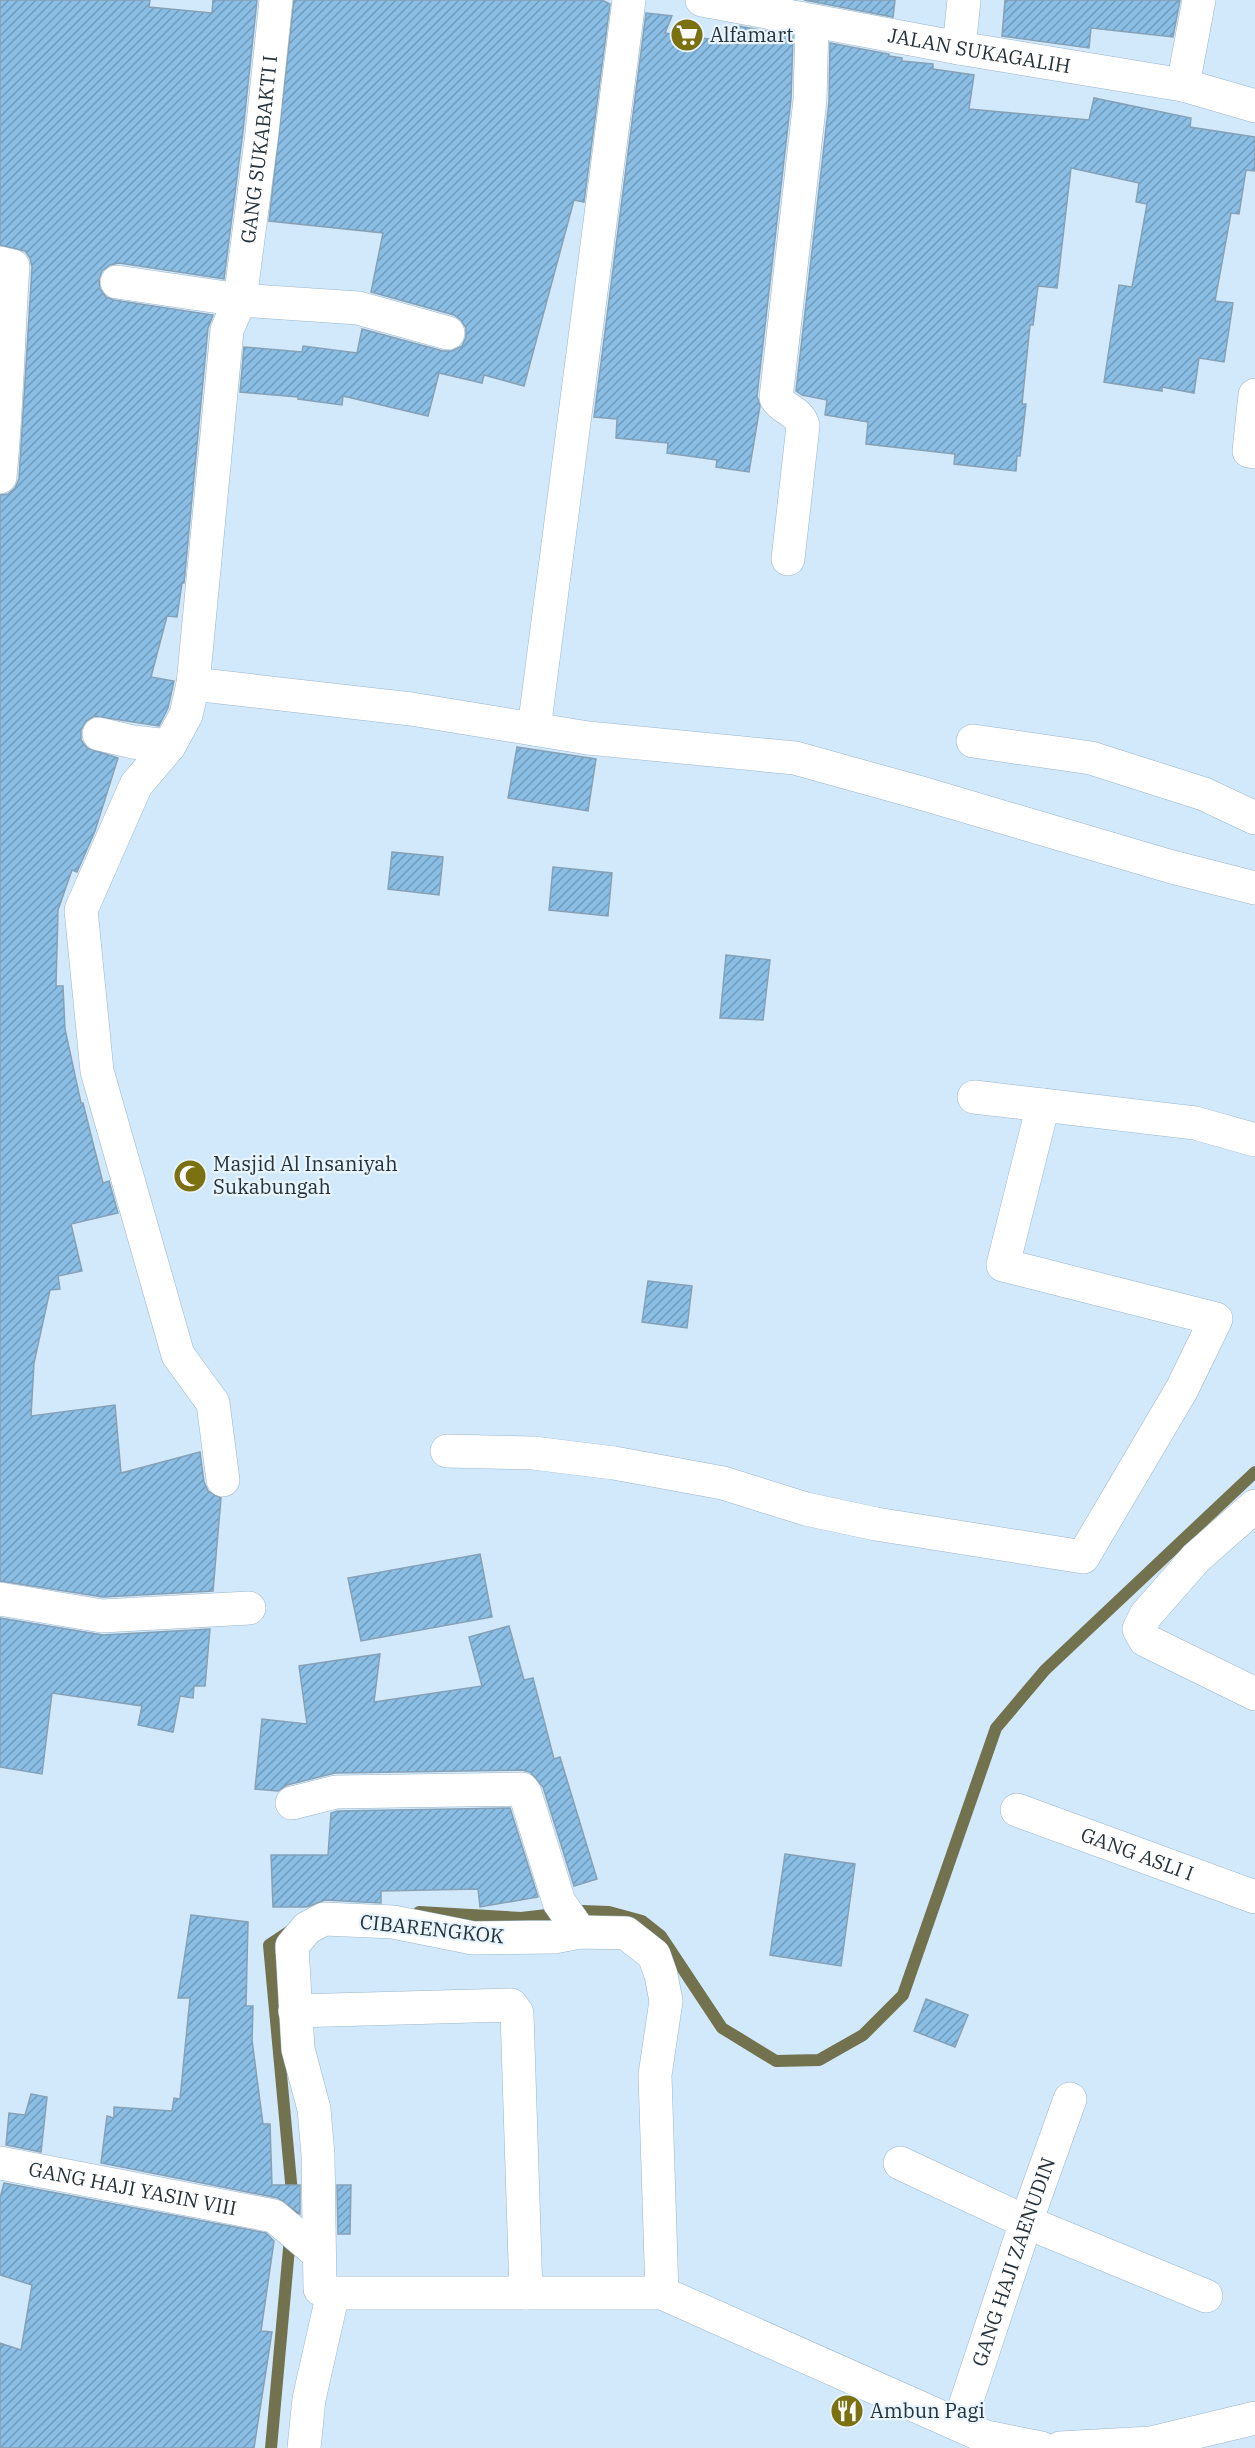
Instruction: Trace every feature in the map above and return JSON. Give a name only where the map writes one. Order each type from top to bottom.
[{"type":"street","name":"GANG SUKABAKTI I","points":[[223,1480],[213,1403],[178,1355],[97,1071],[81,910],[136,785],[169,747],[186,715],[193,684],[227,330],[240,300],[262,133],[276,0]]},
{"type":"street","points":[[534,729],[629,0]]},
{"type":"street","name":"JALAN SUKAGALIH","points":[[702,0],[959,48],[1183,85],[1255,106]]},
{"type":"street","points":[[959,48],[964,0]]},
{"type":"street","points":[[1183,85],[1199,0]]},
{"type":"street","points":[[788,559],[803,426],[799,417],[778,402],[776,398],[810,100],[812,22]]},
{"type":"street","points":[[0,263],[13,266],[8,330],[6,412],[0,477]]},
{"type":"street","points":[[117,282],[240,300],[358,308],[448,333]]},
{"type":"street","points":[[1252,452],[1255,395]]},
{"type":"street","points":[[193,684],[411,709],[588,738],[795,758],[933,796],[1172,867],[1255,888]]},
{"type":"street","points":[[99,734],[169,747]]},
{"type":"street","points":[[973,741],[1091,758],[1204,794],[1255,818]]},
{"type":"street","points":[[974,1097],[1195,1123],[1255,1140]]},
{"type":"street","points":[[447,1451],[533,1453],[614,1463],[723,1482],[806,1509],[876,1524],[1083,1557],[1182,1389],[1216,1319],[1003,1264],[1043,1105]]},
{"type":"street","points":[[1255,1506],[1196,1558],[1146,1615],[1139,1629],[1145,1640],[1175,1657],[1255,1694]]},
{"type":"street","points":[[0,1599],[102,1616],[249,1608]]},
{"type":"street","points":[[292,1803],[336,1792],[522,1789],[571,1919]]},
{"type":"street","name":"GANG ASLI I","points":[[1017,1810],[1255,1897]]},
{"type":"street","name":"CIBARENGKOK","points":[[333,2294],[320,2289],[315,2109],[298,2049],[292,1946],[307,1928],[324,1919],[393,1922],[473,1938],[554,1937],[571,1919],[626,1926],[654,1955],[662,1976],[666,2001],[655,2075],[662,2293]]},
{"type":"street","points":[[295,2011],[511,2005],[517,2013],[526,2293]]},
{"type":"street","name":"GANG HAJI ZAENUDIN","points":[[974,2436],[1026,2222],[1070,2099]]},
{"type":"street","name":"GANG HAJI YASIN VIII","points":[[0,2163],[274,2216],[319,2254]]},
{"type":"street","points":[[900,2163],[1026,2222],[1206,2296]]},
{"type":"street","points":[[304,2448],[309,2399],[333,2294],[662,2293],[974,2436],[1041,2448]]},
{"type":"street","points":[[1060,2448],[1151,2443],[1255,2418]]},
{"type":"building","points":[[0,0],[150,0],[149,7],[212,13],[213,0],[257,0],[224,279],[119,263],[110,265],[102,271],[99,279],[100,289],[106,297],[114,300],[213,315],[208,328],[184,583],[182,583],[177,617],[167,616],[151,677],[174,681],[168,708],[159,726],[94,716],[86,721],[81,730],[81,740],[87,748],[118,758],[95,831],[77,872],[72,870],[58,910],[56,986],[63,986],[65,1029],[81,1103],[83,1103],[103,1183],[109,1181],[118,1213],[71,1224],[82,1271],[58,1276],[60,1289],[50,1290],[34,1363],[31,1416],[115,1405],[121,1473],[200,1452],[204,1482],[208,1491],[221,1498],[213,1591],[103,1597],[0,1581],[0,495],[8,494],[15,488],[19,479],[32,267],[25,251],[0,245]]},
{"type":"building","points":[[294,0],[602,0],[610,4],[584,202],[574,200],[524,386],[484,375],[482,383],[439,373],[428,416],[343,396],[342,405],[298,399],[298,397],[240,392],[244,347],[302,352],[303,346],[357,353],[362,329],[443,351],[452,351],[462,346],[466,337],[466,328],[454,315],[371,292],[383,233],[269,221]]},
{"type":"building","points":[[804,0],[895,0],[893,17]]},
{"type":"building","points":[[1005,0],[1180,0],[1173,37],[1091,28],[1089,48],[1002,36]]},
{"type":"building","points":[[646,13],[672,16],[665,33],[731,42],[737,45],[738,26],[793,36],[791,99],[757,396],[760,406],[749,472],[716,467],[717,460],[667,453],[668,443],[616,438],[617,419],[594,417]]},
{"type":"building","points":[[830,43],[889,54],[889,56],[902,58],[902,61],[933,64],[933,69],[974,75],[969,109],[1089,120],[1094,98],[1191,118],[1190,127],[1255,137],[1255,171],[1246,170],[1239,214],[1231,213],[1215,301],[1233,303],[1224,362],[1199,358],[1194,393],[1162,387],[1162,391],[1104,382],[1119,285],[1132,287],[1147,204],[1136,202],[1139,183],[1071,168],[1057,288],[1038,286],[1033,325],[1030,325],[1022,404],[1026,404],[1016,471],[954,464],[955,454],[866,444],[868,422],[825,415],[827,400],[802,395],[796,391],[829,102]]},
{"type":"building","points":[[517,747],[596,759],[588,811],[508,798]]},
{"type":"building","points":[[392,852],[443,857],[439,895],[388,889]]},
{"type":"building","points":[[553,867],[612,873],[608,916],[549,910]]},
{"type":"building","points":[[726,955],[770,960],[763,1020],[720,1018]]},
{"type":"building","points":[[648,1281],[692,1286],[687,1328],[642,1322]]},
{"type":"building","points":[[480,1554],[492,1617],[361,1641],[348,1578]]},
{"type":"building","points":[[0,1618],[103,1635],[210,1629],[205,1686],[194,1686],[193,1698],[180,1696],[173,1732],[138,1725],[142,1706],[52,1693],[42,1774],[0,1767]]},
{"type":"building","points":[[509,1626],[524,1680],[533,1678],[554,1759],[560,1757],[597,1879],[574,1886],[543,1787],[530,1772],[522,1770],[335,1773],[287,1785],[278,1791],[255,1789],[262,1719],[307,1724],[299,1666],[380,1654],[374,1702],[482,1686],[469,1637]]},
{"type":"building","points":[[510,1808],[538,1897],[480,1907],[478,1889],[381,1891],[381,1903],[325,1900],[307,1907],[273,1907],[271,1855],[328,1855],[331,1813],[338,1811]]},
{"type":"building","points":[[785,1854],[855,1864],[841,1966],[770,1955]]},
{"type":"building","points":[[191,1915],[248,1922],[246,2006],[253,2006],[252,2040],[263,2124],[270,2124],[272,2185],[300,2185],[300,2214],[278,2198],[101,2163],[107,2116],[114,2118],[114,2107],[172,2111],[174,2098],[180,2099],[190,1998],[178,1998]]},
{"type":"building","points":[[926,1999],[968,2015],[955,2047],[914,2031]]},
{"type":"building","points":[[31,2094],[47,2097],[41,2152],[6,2145],[9,2113],[25,2115]]},
{"type":"building","points":[[4,2183],[266,2233],[274,2241],[261,2331],[272,2332],[254,2448],[0,2448],[0,2343],[21,2350],[32,2285],[0,2275],[0,2198]]},
{"type":"building","points":[[337,2185],[351,2185],[350,2234],[338,2234]]},
{"type":"waterway","points":[[419,1912],[521,1918],[582,1911],[609,1912],[642,1921],[661,1936],[722,2028],[776,2061],[819,2060],[863,2035],[903,1995],[996,1728],[1045,1670],[1255,1472]]},
{"type":"waterway","points":[[271,2448],[293,2204],[269,1945],[290,1931]]},
{"type":"place","name":"Alfamart","points":[[687,35]]},
{"type":"place","name":"Masjid Al Insaniyah Sukabungah","points":[[190,1176]]},
{"type":"place","name":"Ambun Pagi","points":[[847,2411]]}]
